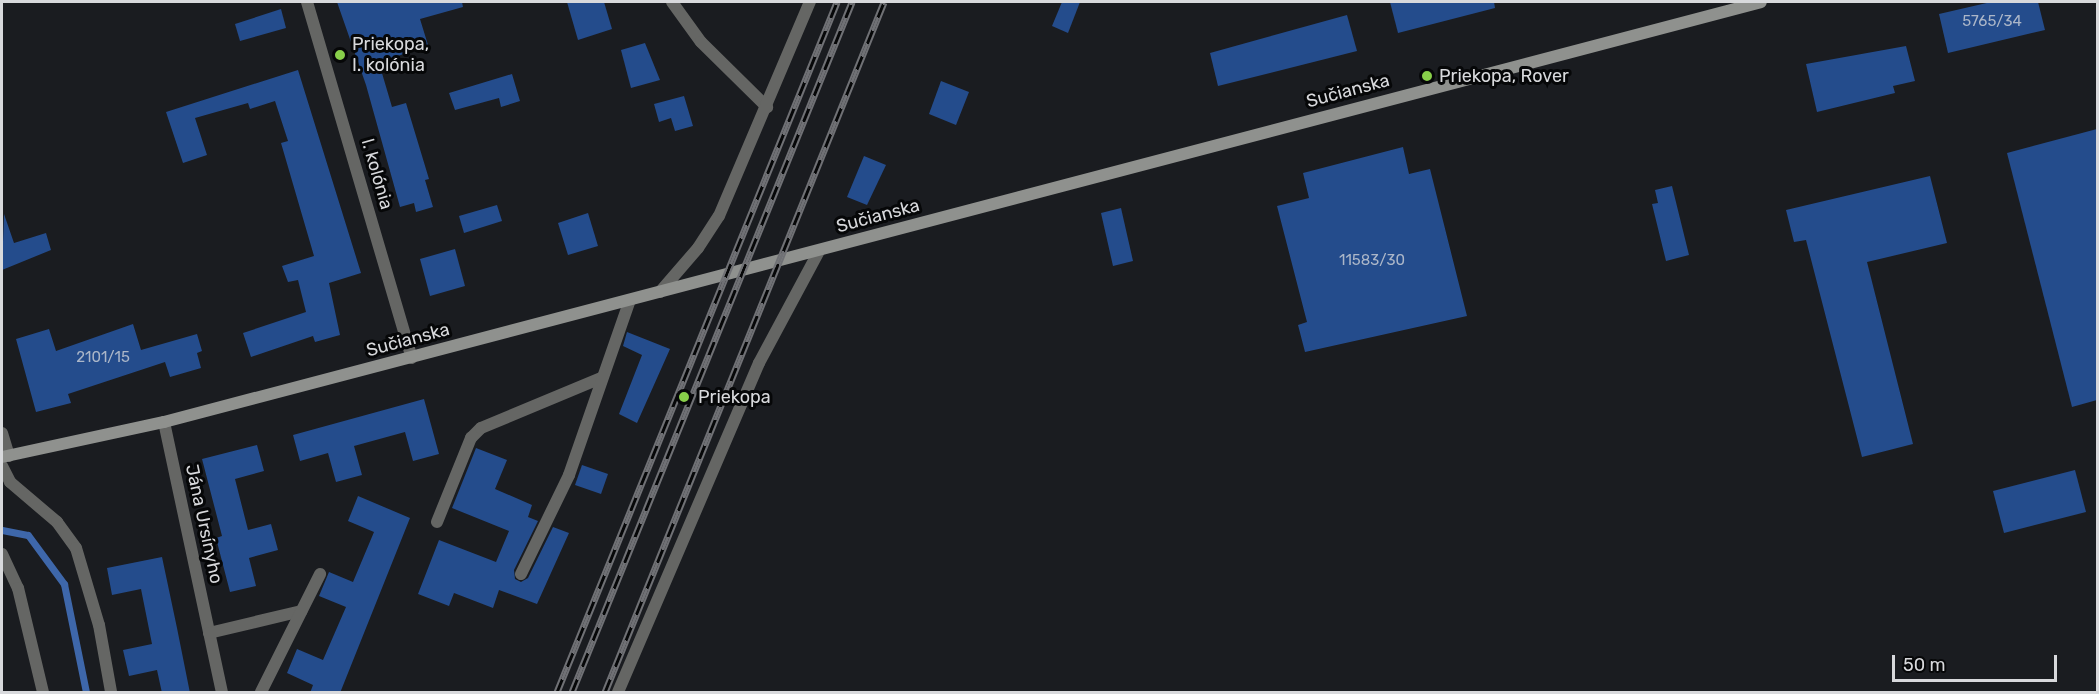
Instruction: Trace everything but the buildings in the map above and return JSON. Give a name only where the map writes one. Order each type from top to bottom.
[{"type":"street","name":"I. kolónia","points":[[307,2],[412,358]]},
{"type":"street","points":[[672,2],[701,42],[767,107]]},
{"type":"street","points":[[660,292],[698,248],[719,216],[810,2]]},
{"type":"street","name":"Sučianska","points":[[4,460],[164,422],[412,358],[1761,2]]},
{"type":"street","points":[[618,693],[759,363],[819,251]]},
{"type":"street","points":[[521,574],[569,475],[630,300]]},
{"type":"street","points":[[437,522],[471,438],[480,428],[601,378]]},
{"type":"street","name":"Jána Ursínyho","points":[[164,422],[222,693]]},
{"type":"street","points":[[2,433],[4,460],[10,482],[57,522],[76,548],[99,625],[111,693]]},
{"type":"street","points":[[2,554],[18,588],[43,693]]},
{"type":"street","points":[[261,693],[320,574]]},
{"type":"street","points":[[209,633],[301,611]]},
{"type":"waterway","points":[[2,530],[28,535],[64,584],[86,692]]},
{"type":"railway","points":[[557,692],[837,2]]},
{"type":"railway","points":[[572,692],[852,2]]},
{"type":"railway","points":[[605,692],[884,2]]},
{"type":"place","name":"Priekopa, I. kolónia","points":[[340,55]]},
{"type":"place","name":"Priekopa, Rover","points":[[1427,76]]},
{"type":"place","name":"Priekopa","points":[[684,397]]}]
